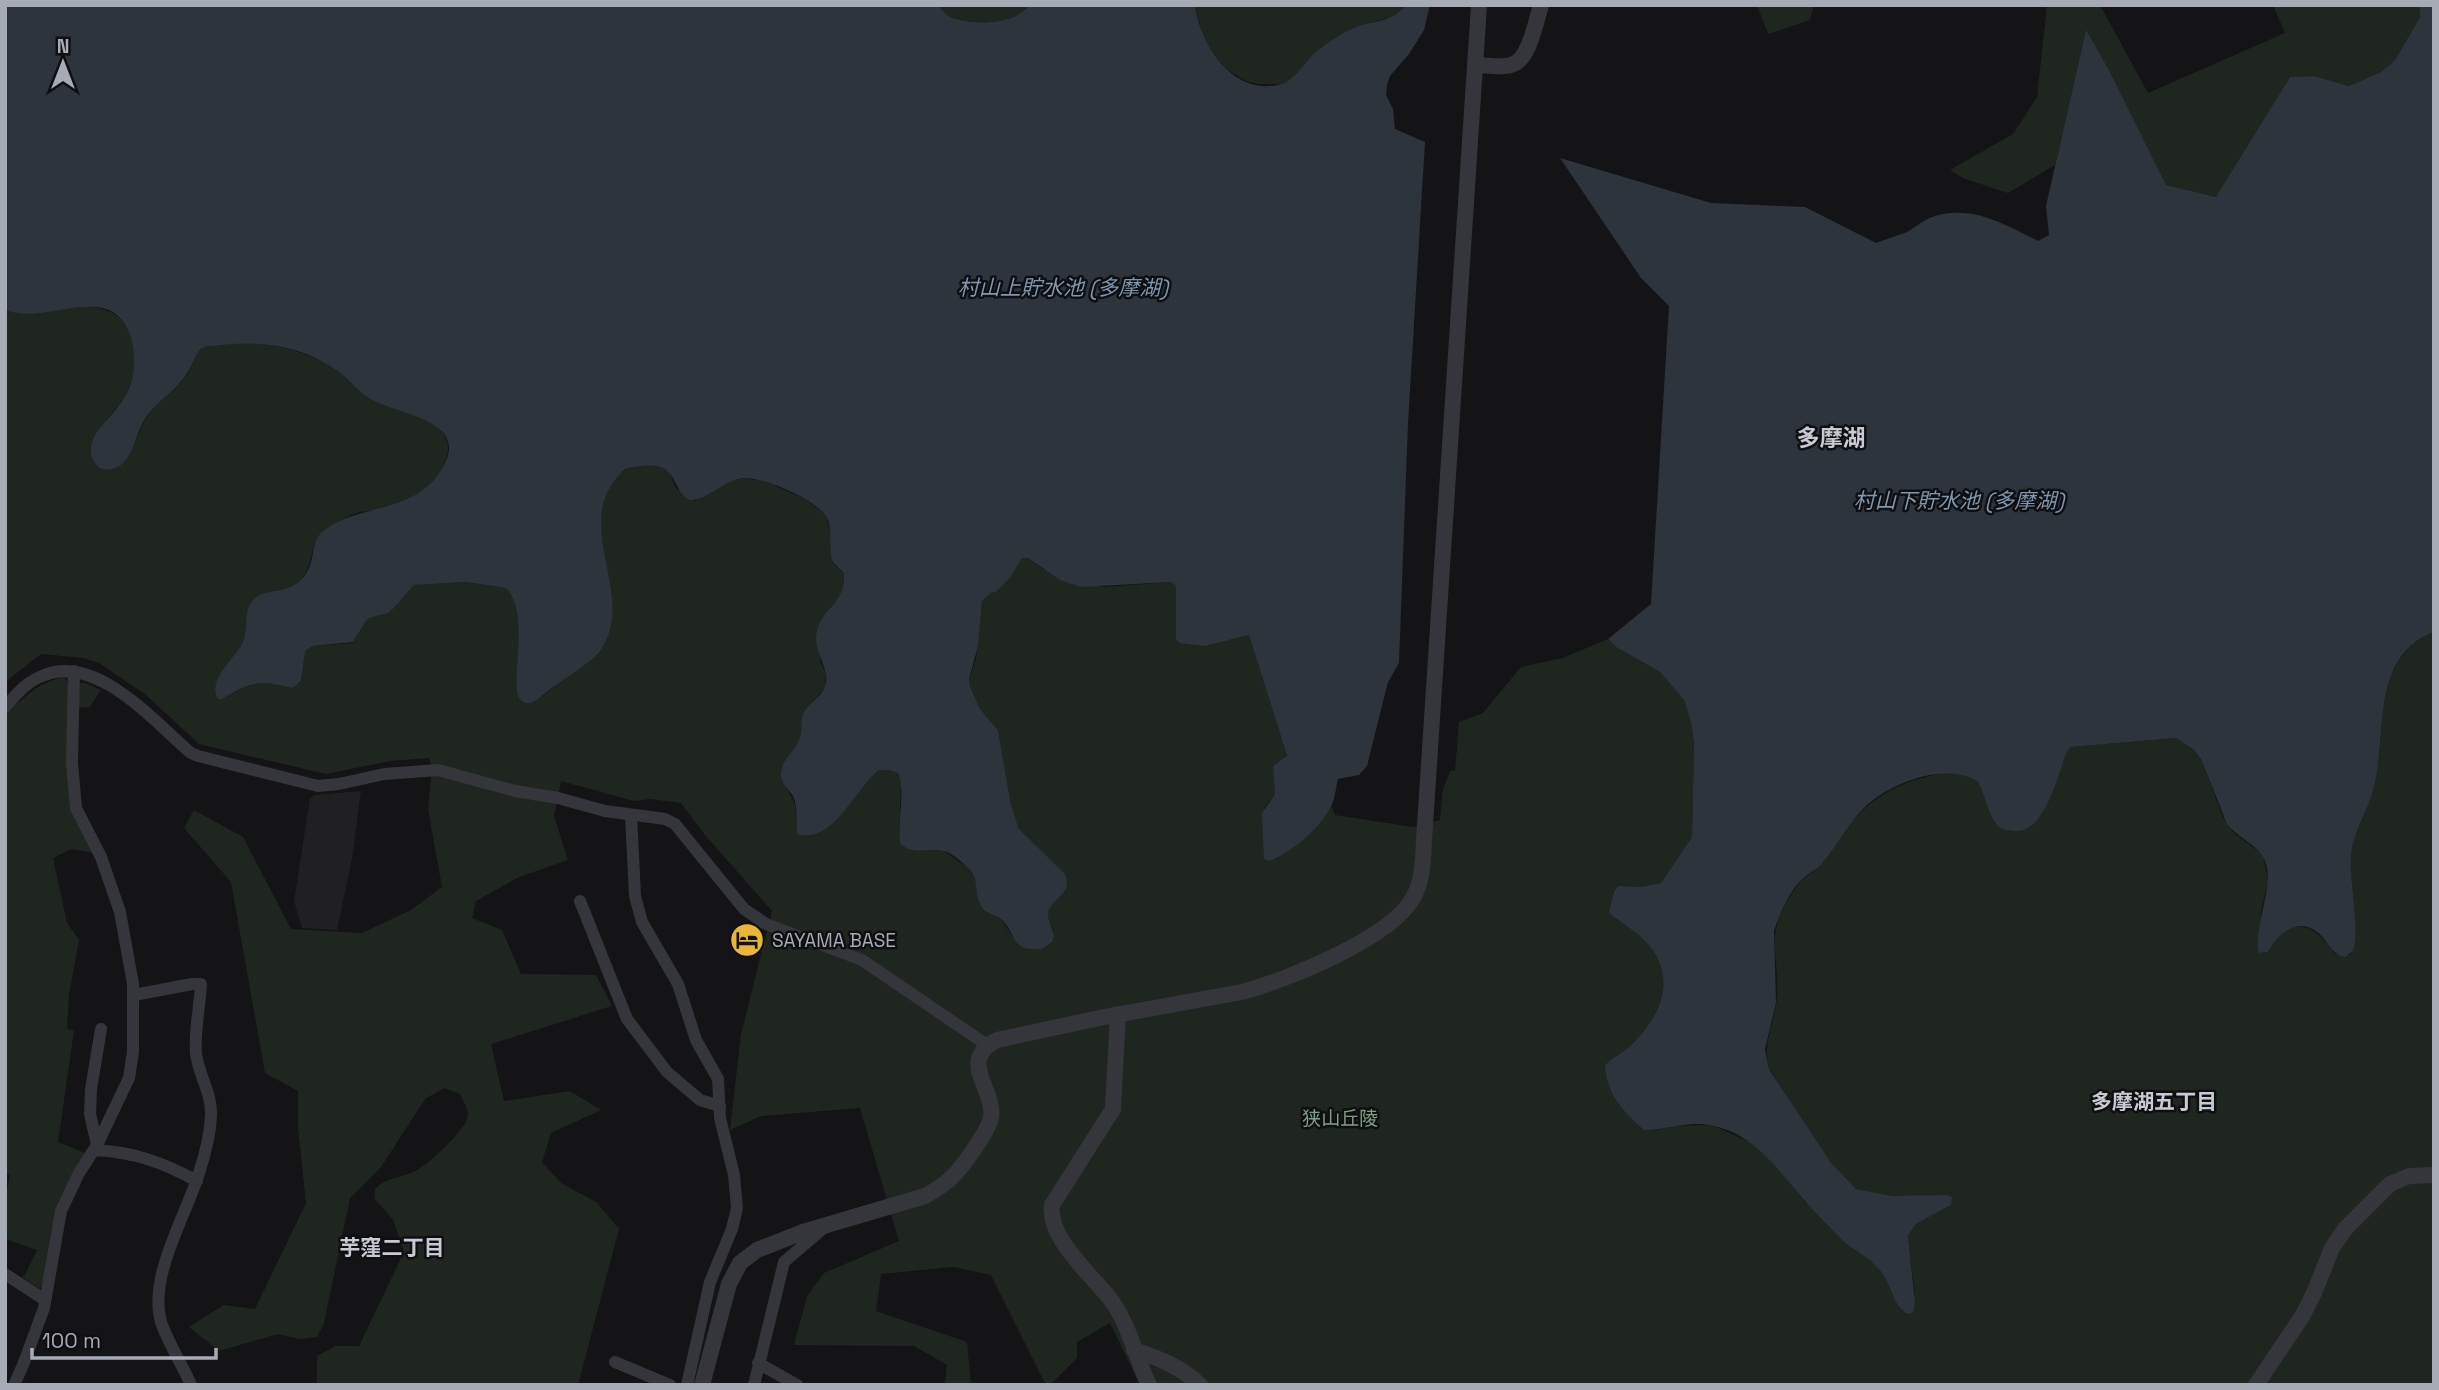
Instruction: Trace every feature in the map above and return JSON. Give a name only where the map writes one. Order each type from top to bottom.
[{"type":"street","points":[[702,1385],[729,1284],[740,1263],[757,1250],[803,1232],[925,1196],[956,1174],[991,1117],[991,1107],[978,1068],[979,1059],[987,1045],[997,1040],[1118,1014],[1242,992],[1302,971],[1389,925],[1406,908],[1419,886],[1479,5]]},
{"type":"street","points":[[1476,65],[1512,65],[1519,61],[1525,54],[1541,5]]},
{"type":"street","points":[[5,707],[22,689],[41,676],[64,670],[74,671],[91,675],[132,702],[198,756],[318,786],[384,774],[438,770],[503,788],[631,815],[666,819],[675,824],[744,909],[752,915],[766,924],[862,960],[987,1045]]},
{"type":"street","points":[[14,1385],[45,1300],[61,1210],[79,1173],[96,1148],[129,1078],[133,1052],[134,995],[116,899],[101,857],[76,808],[72,763],[74,671]]},
{"type":"street","points":[[631,815],[633,883],[642,922],[678,984],[696,1040],[718,1079],[720,1107],[734,1175],[737,1208],[732,1229],[709,1282],[687,1385]]},
{"type":"street","points":[[580,901],[627,1019],[667,1072],[700,1100],[720,1107]]},
{"type":"street","points":[[134,995],[201,984],[196,1053],[211,1097],[211,1117],[197,1181],[170,1248],[158,1303],[161,1322],[191,1385]]},
{"type":"street","points":[[1118,1014],[1113,1109],[1052,1205],[1050,1215],[1060,1238],[1113,1303],[1149,1385]]},
{"type":"street","points":[[96,1148],[90,1114],[91,1089],[101,1029]]},
{"type":"street","points":[[96,1148],[143,1157],[172,1167],[197,1181]]},
{"type":"street","points":[[2260,1383],[2303,1315],[2332,1248],[2345,1229],[2390,1184],[2409,1176],[2434,1175]]},
{"type":"street","points":[[754,1385],[784,1262],[826,1226]]},
{"type":"street","points":[[5,1275],[45,1300]]},
{"type":"street","points":[[1134,1350],[1162,1359],[1188,1374],[1200,1385]]},
{"type":"street","points":[[615,1362],[670,1385]]},
{"type":"street","points":[[758,1363],[797,1385]]},
{"type":"shaded area","points":[[361,791],[352,859],[337,930],[302,928],[294,901],[310,798],[315,795]]},
{"type":"green space","points":[[938,5],[1029,5],[1023,12],[1004,20],[969,22],[950,17]]},
{"type":"green space","points":[[1195,5],[1407,5],[1392,17],[1358,26],[1320,48],[1289,81],[1281,84],[1258,84],[1246,81],[1225,68],[1208,46]]},
{"type":"green space","points":[[1757,5],[1814,5],[1810,20],[1768,34]]},
{"type":"green space","points":[[2047,5],[2100,5],[2148,93],[2285,33],[2273,5],[2419,5],[2420,17],[2395,60],[2381,72],[2349,86],[2314,76],[2290,77],[2217,197],[2166,186],[2109,70],[2086,31],[2055,165],[2008,193],[1963,178],[1950,170],[2013,134],[2037,97]]},
{"type":"green space","name":"狭山丘陵","points":[[90,306],[120,318],[129,332],[134,350],[134,369],[130,385],[95,439],[93,460],[101,468],[129,453],[145,420],[188,374],[196,355],[204,347],[219,343],[272,345],[307,355],[341,374],[372,400],[430,422],[441,430],[447,441],[447,455],[439,473],[428,487],[413,498],[396,505],[350,515],[338,522],[320,536],[305,574],[297,583],[285,590],[265,594],[248,624],[245,641],[216,686],[222,699],[256,684],[293,688],[305,651],[313,646],[353,643],[364,622],[388,613],[414,585],[466,582],[506,588],[513,598],[520,623],[517,687],[535,701],[593,657],[607,635],[612,615],[602,542],[602,508],[607,492],[621,472],[638,466],[666,469],[677,489],[695,501],[730,481],[744,478],[767,482],[805,499],[824,513],[832,542],[832,562],[844,574],[842,596],[830,609],[820,661],[826,674],[825,687],[803,714],[800,739],[781,770],[781,777],[795,804],[797,834],[821,832],[832,824],[879,770],[898,773],[901,784],[899,836],[944,851],[968,868],[977,881],[979,903],[982,907],[1001,919],[1018,945],[1036,949],[1054,932],[1048,917],[1049,909],[1064,893],[1066,882],[1064,874],[1019,829],[1011,805],[998,730],[980,709],[969,679],[976,659],[982,601],[1010,578],[1022,558],[1028,558],[1043,569],[1104,587],[1171,582],[1176,586],[1176,639],[1229,640],[1249,634],[1287,757],[1273,766],[1275,794],[1264,808],[1304,839],[1331,806],[1335,815],[1413,827],[1440,820],[1443,789],[1450,771],[1455,771],[1459,722],[1483,713],[1521,667],[1563,658],[1608,639],[1616,647],[1660,672],[1684,700],[1694,743],[1692,837],[1661,883],[1641,887],[1618,886],[1614,891],[1610,913],[1640,936],[1654,953],[1661,965],[1663,992],[1645,1029],[1632,1045],[1605,1065],[1610,1089],[1620,1106],[1656,1130],[1670,1126],[1712,1125],[1749,1142],[1771,1159],[1805,1202],[1853,1248],[1883,1272],[1903,1312],[1915,1295],[1908,1237],[1916,1224],[1951,1205],[1946,1195],[1880,1195],[1860,1190],[1849,1183],[1825,1154],[1769,1068],[1768,1044],[1777,989],[1777,925],[1798,885],[1813,872],[1860,813],[1888,792],[1905,784],[1940,774],[1959,774],[1978,782],[1992,817],[2042,815],[2071,747],[2176,738],[2193,749],[2201,759],[2223,817],[2233,832],[2262,854],[2268,881],[2261,911],[2259,953],[2268,952],[2285,931],[2302,926],[2318,935],[2335,954],[2350,955],[2355,937],[2352,850],[2375,783],[2385,697],[2400,659],[2414,644],[2434,632],[2434,1385],[1140,1385],[1110,1323],[1077,1342],[1077,1358],[1050,1385],[1046,1385],[991,1275],[953,1267],[881,1274],[876,1311],[967,1342],[971,1385],[945,1385],[947,1365],[914,1346],[794,1345],[807,1296],[824,1273],[899,1241],[860,1108],[761,1116],[730,1130],[741,1034],[772,911],[705,835],[681,803],[650,799],[634,801],[561,781],[554,816],[568,860],[519,877],[476,901],[472,918],[502,930],[521,974],[596,975],[612,1006],[491,1044],[504,1101],[570,1091],[601,1110],[551,1133],[542,1162],[561,1183],[596,1202],[619,1229],[578,1385],[317,1385],[317,1356],[335,1346],[359,1346],[404,1252],[393,1220],[375,1199],[375,1189],[385,1182],[421,1168],[446,1146],[466,1121],[467,1110],[460,1094],[444,1088],[425,1099],[381,1167],[350,1198],[324,1323],[317,1337],[299,1339],[278,1334],[219,1351],[189,1327],[224,1305],[255,1309],[306,1203],[298,1127],[298,1091],[265,1073],[231,882],[184,828],[194,810],[243,837],[291,929],[362,933],[411,910],[442,887],[428,809],[432,767],[429,758],[390,761],[326,774],[199,744],[145,694],[99,663],[83,658],[41,654],[5,682],[5,309],[46,311]]},
{"type":"green space","points":[[64,677],[70,685],[67,767],[94,853],[71,849],[53,858],[67,923],[79,940],[69,994],[67,1029],[74,1030],[58,1142],[87,1154],[57,1210],[40,1289],[22,1277],[37,1250],[5,1239],[5,1199],[10,1175],[5,1173],[5,713],[39,687]]},
{"type":"green space","points":[[83,682],[101,690],[89,708],[78,707],[79,684]]},
{"type":"water","name":"村山上貯水池 (多摩湖)","points":[[5,5],[938,5],[950,17],[959,20],[992,22],[1014,17],[1029,5],[1195,5],[1204,37],[1223,66],[1236,77],[1251,84],[1267,86],[1288,81],[1318,50],[1347,31],[1393,16],[1409,5],[1430,5],[1424,30],[1409,54],[1390,76],[1386,95],[1393,109],[1395,129],[1425,142],[1408,423],[1399,663],[1388,682],[1367,766],[1359,775],[1338,779],[1334,800],[1320,823],[1304,839],[1278,857],[1269,861],[1264,859],[1262,813],[1275,794],[1273,766],[1287,756],[1249,635],[1205,646],[1179,643],[1176,639],[1176,586],[1171,582],[1081,587],[1060,580],[1028,558],[1022,558],[1010,578],[982,601],[978,646],[969,679],[980,709],[998,730],[1011,805],[1019,829],[1065,874],[1067,880],[1065,890],[1048,912],[1053,933],[1052,942],[1042,949],[1019,945],[1002,920],[982,908],[975,878],[953,855],[941,850],[910,849],[900,843],[901,790],[898,773],[879,770],[832,824],[821,832],[797,834],[795,800],[783,783],[781,773],[800,737],[803,714],[822,692],[826,683],[817,645],[817,631],[824,615],[841,593],[844,574],[832,559],[828,520],[815,505],[803,498],[753,479],[744,478],[729,482],[703,497],[690,500],[669,473],[654,466],[625,469],[609,490],[602,512],[602,535],[612,606],[610,629],[600,651],[584,666],[533,702],[522,701],[518,694],[519,633],[514,600],[506,588],[466,582],[414,585],[388,613],[369,618],[353,642],[313,646],[305,651],[301,680],[293,688],[256,684],[218,699],[218,678],[244,640],[248,609],[254,599],[265,593],[287,588],[301,580],[307,572],[317,540],[323,531],[352,516],[412,497],[425,488],[437,476],[447,457],[448,443],[442,432],[430,423],[370,399],[336,370],[308,354],[277,346],[229,344],[199,350],[184,378],[146,417],[124,462],[112,469],[98,466],[92,458],[92,442],[123,399],[133,376],[133,347],[124,322],[111,311],[95,307],[39,313],[21,313],[5,309]]},
{"type":"water","name":"村山下貯水池 (多摩湖)","points":[[2419,5],[2434,5],[2434,632],[2414,643],[2400,658],[2385,697],[2375,783],[2352,850],[2356,931],[2353,951],[2345,957],[2340,955],[2332,950],[2317,932],[2302,926],[2288,930],[2268,952],[2259,953],[2259,929],[2267,889],[2266,864],[2261,854],[2227,824],[2201,759],[2193,749],[2176,738],[2071,747],[2042,814],[2024,829],[2013,831],[1998,826],[1978,782],[1965,776],[1935,774],[1904,783],[1876,798],[1853,820],[1821,864],[1801,881],[1783,909],[1774,931],[1776,1003],[1765,1049],[1769,1069],[1831,1163],[1856,1189],[1892,1196],[1952,1197],[1951,1205],[1916,1224],[1908,1236],[1915,1303],[1913,1313],[1907,1314],[1898,1305],[1879,1269],[1841,1239],[1754,1145],[1729,1131],[1705,1124],[1644,1130],[1617,1102],[1606,1076],[1605,1065],[1632,1045],[1645,1029],[1663,992],[1661,965],[1654,953],[1644,940],[1609,913],[1614,891],[1618,886],[1641,887],[1661,883],[1692,837],[1694,743],[1684,700],[1660,672],[1616,647],[1608,639],[1651,604],[1669,306],[1641,278],[1560,158],[1711,203],[1805,207],[1876,243],[1907,232],[1935,216],[1949,213],[1989,218],[2038,241],[2049,235],[2046,206],[2086,30],[2166,185],[2216,197],[2290,77],[2314,76],[2349,86],[2381,72],[2395,60],[2420,17]]},
{"type":"place","name":"SAYAMA BASE","points":[[747,940]]},
{"type":"district","name":"多摩湖","points":[[1831,438]]},
{"type":"district","name":"多摩湖五丁目","points":[[2154,1102]]},
{"type":"district","name":"芋窪二丁目","points":[[392,1248]]}]
